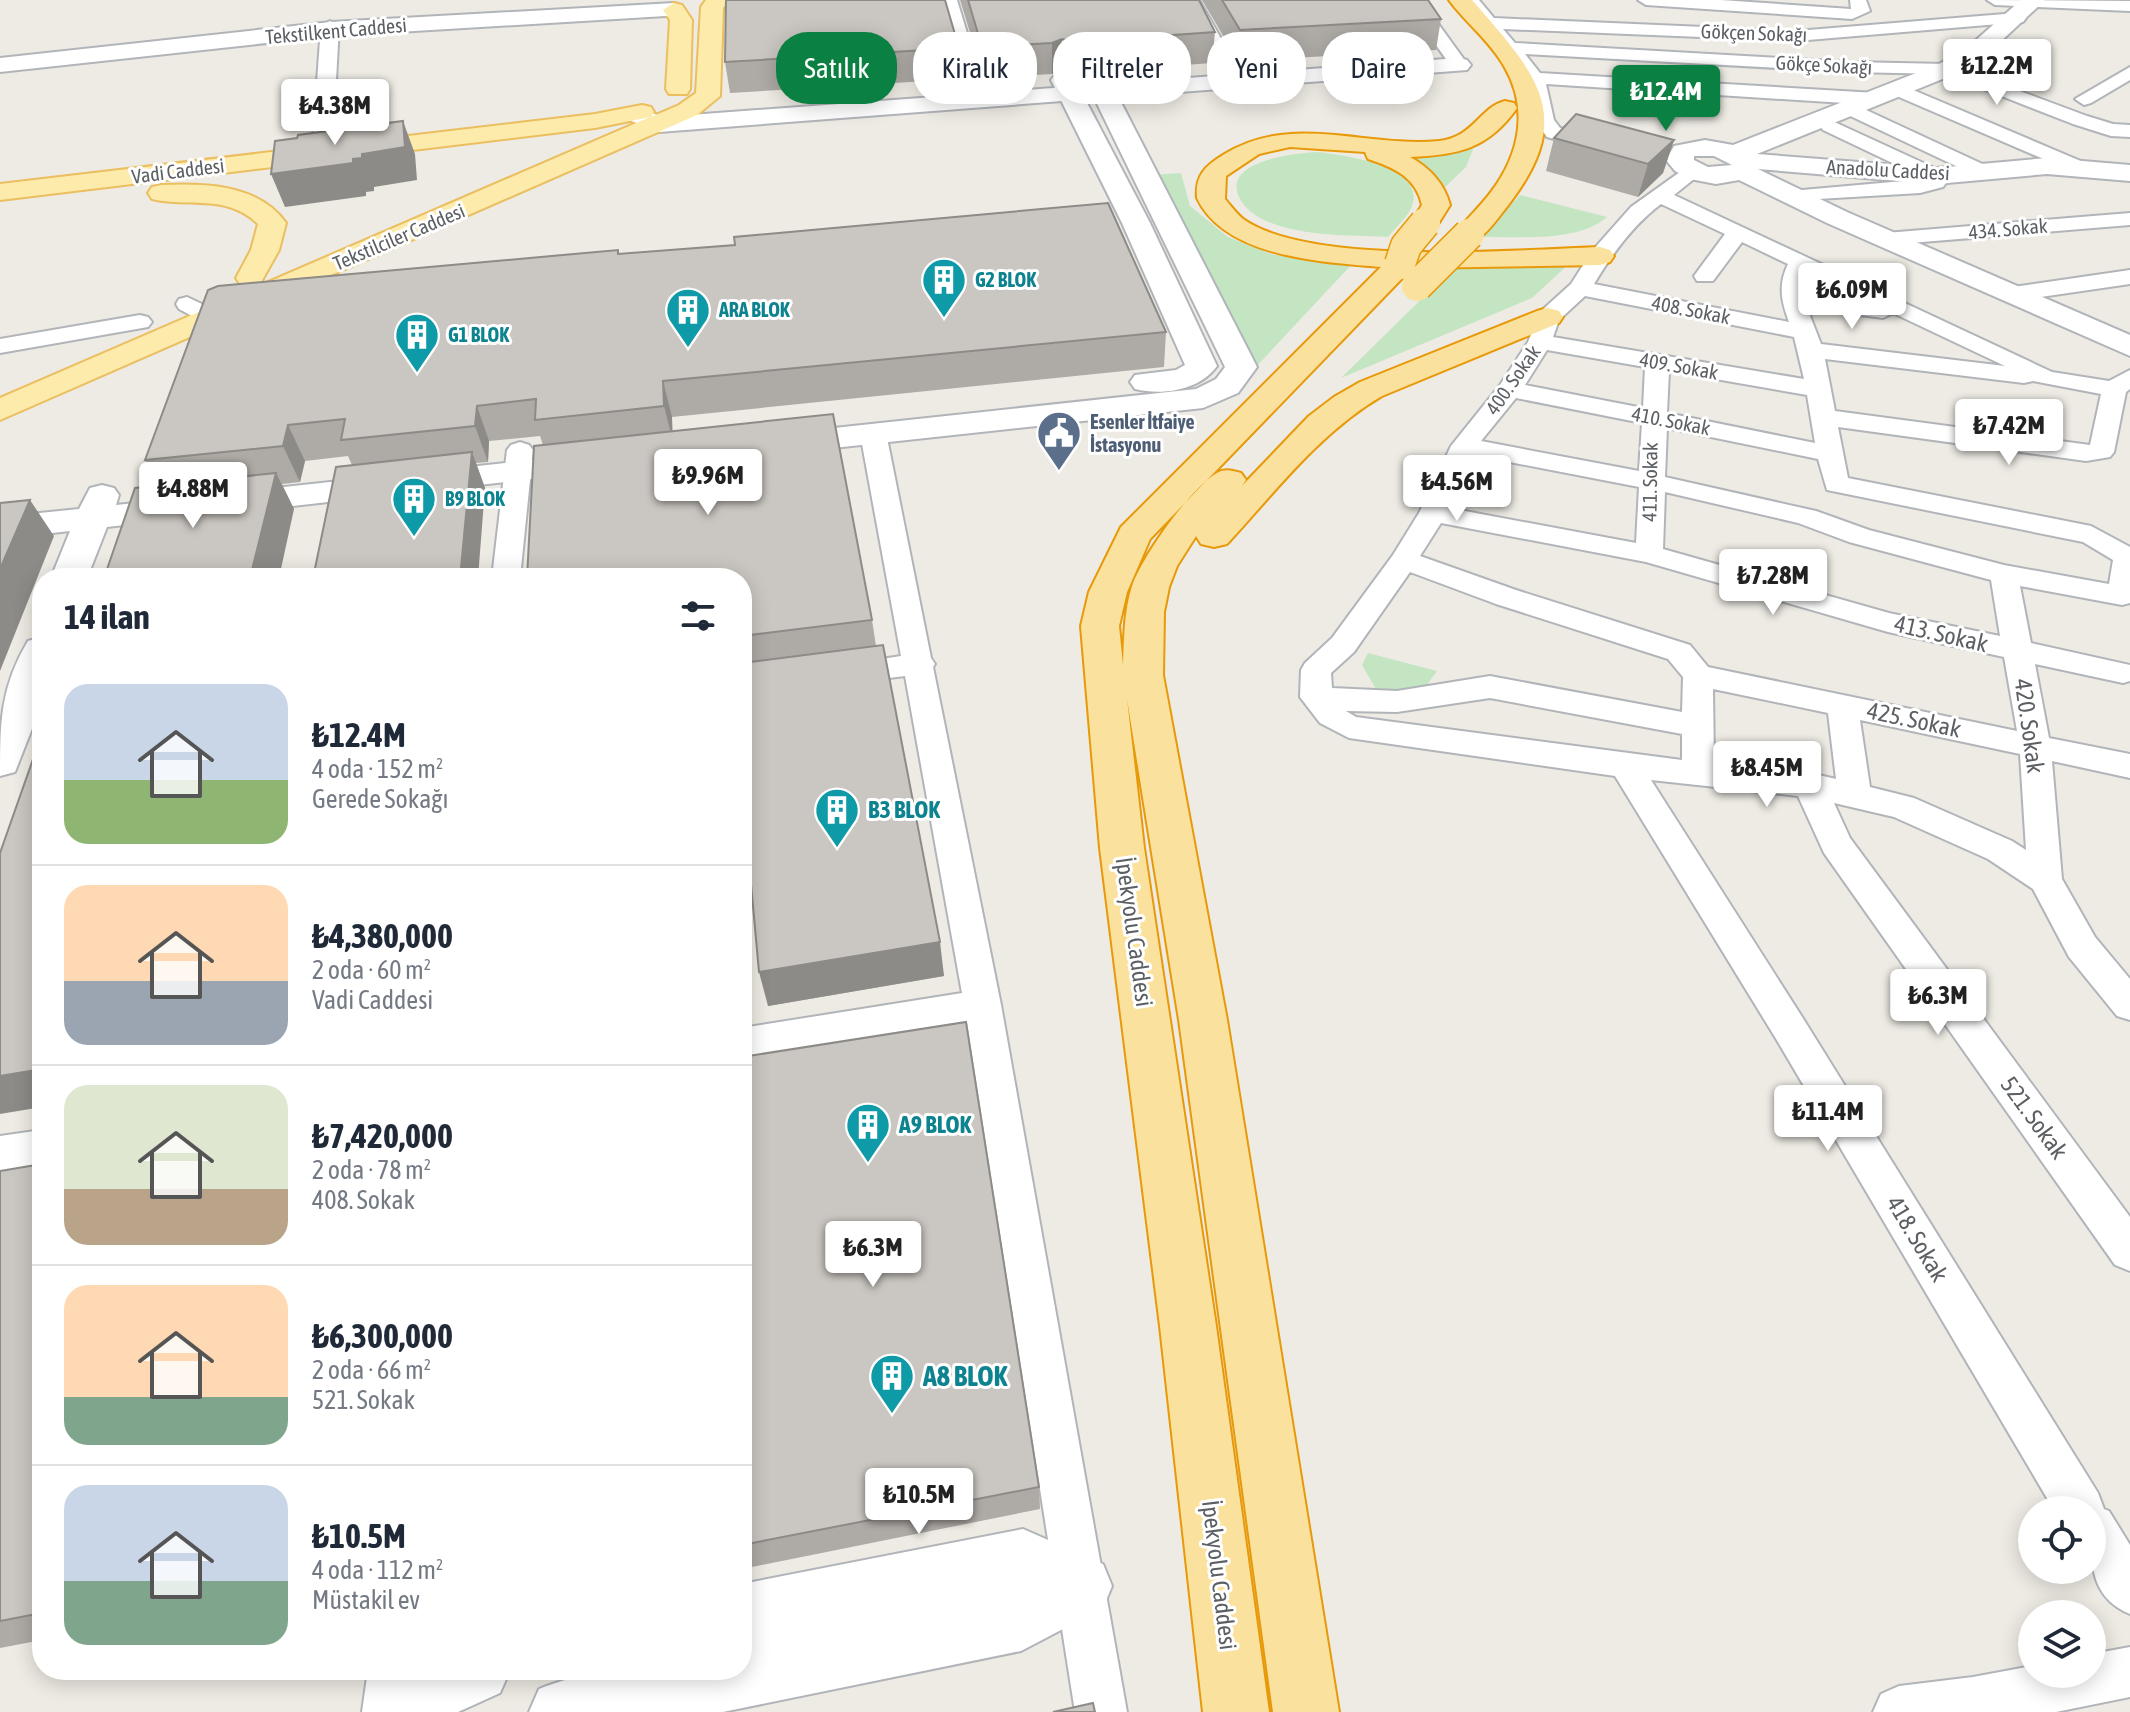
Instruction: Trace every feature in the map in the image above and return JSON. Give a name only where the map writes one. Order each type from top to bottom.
[{"type":"highway","points":[[1434,224],[1481,184],[1499,156],[1506,127],[1504,92],[1494,67],[1438,0]]},
{"type":"highway","points":[[1306,1712],[1203,1020],[1143,675],[1141,629],[1145,598],[1158,565],[1174,538],[1409,275],[1469,234],[1495,207],[1517,176],[1532,140],[1526,87],[1517,68],[1460,0]]},
{"type":"highway","points":[[1505,108],[1482,136],[1446,149],[1407,150],[1316,137],[1261,145],[1239,153],[1214,172],[1210,187],[1211,201],[1236,227],[1254,237],[1323,254],[1521,260],[1606,247]]},
{"type":"highway","points":[[1409,275],[1434,224],[1436,205],[1427,181],[1399,162],[1362,150],[1322,147],[1275,152],[1242,166],[1228,184],[1228,197],[1241,213],[1280,233],[1308,241],[1510,249],[1606,247]]},
{"type":"highway","name":"İpekyolu Caddesi","points":[[1236,1712],[1188,1326],[1122,848],[1100,626],[1108,592],[1134,535],[1409,275]]},
{"type":"highway","points":[[1143,675],[1175,584],[1193,559],[1321,423],[1371,389],[1544,330]]},
{"type":"main road","name":"Tekstilkent Caddesi","points":[[664,5],[693,10],[720,1]]},
{"type":"main road","points":[[658,112],[708,96],[712,7],[720,1]]},
{"type":"main road","points":[[658,112],[678,92],[681,20],[664,5]]},
{"type":"main road","name":"Vadi Caddesi","points":[[0,192],[658,112]]},
{"type":"main road","name":"Tekstilciler Caddesi","points":[[0,410],[131,353],[250,278],[658,112]]},
{"type":"main road","name":"Tekstilciler Caddesi","points":[[0,383],[140,322],[199,311],[658,112]]},
{"type":"main road","name":"Vadi Caddesi","points":[[0,211],[185,192],[230,198],[253,206],[272,223],[265,250],[250,278]]},
{"type":"street","name":"Tekstilkent Caddesi","points":[[0,62],[330,28],[608,8],[642,0]]},
{"type":"street","points":[[949,0],[959,32]]},
{"type":"street","points":[[1191,0],[1209,32]]},
{"type":"street","points":[[1412,0],[1458,61]]},
{"type":"street","points":[[1470,0],[1537,85],[1545,121],[1554,133],[1626,143]]},
{"type":"street","points":[[1646,0],[1855,7]]},
{"type":"street","points":[[1995,0],[2028,6],[2130,6]]},
{"type":"street","name":"Tekstilkent Caddesi","points":[[330,28],[664,5]]},
{"type":"street","points":[[1825,124],[1851,109],[1957,63],[2028,6]]},
{"type":"street","name":"Gökçen Sokağı","points":[[1490,23],[1796,36],[2028,6]]},
{"type":"street","points":[[2109,7],[2130,18]]},
{"type":"street","points":[[322,153],[330,28]]},
{"type":"street","name":"Gökçe Sokağı","points":[[1510,48],[1850,67],[1957,63]]},
{"type":"street","points":[[1306,70],[1458,61]]},
{"type":"street","points":[[1957,63],[2115,109]]},
{"type":"street","points":[[1957,63],[2080,120],[2111,130],[2130,131]]},
{"type":"street","points":[[2071,95],[2130,72]]},
{"type":"street","points":[[1537,85],[1876,99]]},
{"type":"street","points":[[1537,85],[1701,108]]},
{"type":"street","points":[[1899,90],[2076,166]]},
{"type":"street","points":[[658,112],[913,97]]},
{"type":"street","points":[[1088,104],[1128,224],[1201,366],[1192,375],[750,436],[873,433],[1203,398],[1227,386],[1241,367],[1168,220],[1094,104]]},
{"type":"street","points":[[1851,109],[1984,172]]},
{"type":"street","points":[[1680,156],[1718,176],[1780,125],[1825,124],[1936,176],[1936,183],[1920,187],[1791,197]]},
{"type":"street","points":[[1780,125],[1784,138],[1803,153],[1841,168]]},
{"type":"street","name":"400. Sokak","points":[[1315,697],[1316,670],[1343,645],[1404,560],[1433,513],[1464,446],[1510,389],[1544,330],[1580,288],[1606,247],[1638,211],[1658,195],[1680,156]]},
{"type":"street","points":[[1738,162],[1791,197],[2020,293],[2125,341]]},
{"type":"street","name":"Anadolu Caddesi","points":[[1738,162],[1936,176],[2076,166],[2130,173]]},
{"type":"street","points":[[1658,195],[2045,378],[2122,383],[2101,452],[2086,453],[1823,417]]},
{"type":"street","name":"434. Sokak","points":[[1886,239],[2130,219]]},
{"type":"street","points":[[1128,224],[1168,220]]},
{"type":"street","points":[[1705,276],[1730,241],[1740,233]]},
{"type":"street","points":[[1464,446],[1650,481],[1806,517],[1859,536],[2004,574],[2122,596],[2129,557],[2091,535],[1836,484],[1818,389],[1792,299],[1792,279],[1801,261]]},
{"type":"street","points":[[2020,293],[2130,277]]},
{"type":"street","name":"408. Sokak","points":[[1580,288],[1806,341],[2045,378]]},
{"type":"street","points":[[1792,299],[1918,316]]},
{"type":"street","points":[[0,346],[140,322]]},
{"type":"street","name":"409. Sokak","points":[[1544,330],[1657,362],[1818,389]]},
{"type":"street","points":[[108,336],[131,353]]},
{"type":"street","name":"411. Sokak","points":[[1649,554],[1652,417],[1657,362]]},
{"type":"street","name":"410. Sokak","points":[[1510,389],[1832,454]]},
{"type":"street","points":[[873,433],[920,664],[983,1005],[1101,1712]]},
{"type":"street","points":[[0,506],[97,506],[142,502],[618,450]]},
{"type":"street","points":[[507,568],[519,461]]},
{"type":"street","points":[[122,552],[142,502]]},
{"type":"street","points":[[0,528],[97,506]]},
{"type":"street","points":[[73,568],[97,506]]},
{"type":"street","name":"413. Sokak","points":[[1433,513],[1649,554],[1888,622],[2123,673]]},
{"type":"street","points":[[1404,560],[1506,597],[1679,652],[1698,675],[1698,774]]},
{"type":"street","name":"420. Sokak","points":[[2004,574],[2035,746],[2045,880]]},
{"type":"street","points":[[816,678],[920,664]]},
{"type":"street","name":"425. Sokak","points":[[1698,675],[2130,766]]},
{"type":"street","points":[[1315,697],[1367,703],[1408,700],[1457,688],[1490,687],[1697,726]]},
{"type":"street","points":[[1315,697],[1327,715],[1349,727],[1625,766],[1810,785],[1902,807],[2000,850],[2045,880],[2082,947],[2130,1005]]},
{"type":"street","points":[[1842,705],[1855,796]]},
{"type":"street","points":[[21,769],[32,707]]},
{"type":"street","name":"418. Sokak","points":[[1625,766],[1799,1045],[2073,1496]]},
{"type":"street","name":"521. Sokak","points":[[1810,785],[1836,844],[2130,1251]]},
{"type":"street","points":[[752,1042],[983,1005]]},
{"type":"street","points":[[0,1154],[32,1149]]},
{"type":"street","points":[[2106,1551],[2130,1590]]},
{"type":"street","points":[[752,1614],[1023,1560],[1081,1586]]},
{"type":"street","points":[[752,1674],[1021,1619],[1081,1586]]},
{"type":"street","points":[[1899,1712],[1973,1703],[2130,1672]]},
{"type":"street","points":[[388,1712],[392,1680]]},
{"type":"street","points":[[396,1712],[449,1680]]},
{"type":"street","points":[[562,1712],[720,1680]]},
{"type":"green space","points":[[1475,144],[1466,167],[1443,189],[1431,172],[1403,155]]},
{"type":"green space","points":[[1318,152],[1380,165],[1407,181],[1413,192],[1412,206],[1388,237],[1295,230],[1262,219],[1241,201],[1237,184],[1241,174],[1251,167],[1279,157]]},
{"type":"green space","points":[[1181,173],[1190,206],[1228,237],[1274,255],[1355,261],[1253,370],[1152,175]]},
{"type":"green space","points":[[1520,195],[1607,217],[1595,225],[1565,234],[1482,237]]},
{"type":"green space","points":[[1571,262],[1532,298],[1341,378],[1455,266]]},
{"type":"green space","points":[[1368,653],[1437,671],[1426,686],[1395,697],[1376,689],[1362,665]]},
{"type":"building","points":[[726,0],[945,0],[954,32],[913,32],[913,51],[897,52],[897,32],[776,32],[776,59],[725,62]]},
{"type":"building","points":[[968,0],[1199,0],[1215,32],[1053,32],[1053,43],[1037,44],[1037,32],[978,32]]},
{"type":"building","points":[[1222,0],[1428,0],[1441,19],[1240,30]]},
{"type":"building","points":[[1576,114],[1674,140],[1648,164],[1554,138]]},
{"type":"building","points":[[403,121],[405,147],[362,154],[362,158],[353,159],[353,163],[271,174],[275,141]]},
{"type":"building","points":[[1108,203],[1166,332],[663,381],[664,406],[535,420],[536,399],[477,406],[475,426],[341,440],[345,419],[288,425],[283,446],[145,460],[208,290],[218,286],[618,250],[618,254],[735,245],[734,237]]},
{"type":"building","points":[[833,414],[872,620],[752,635],[752,568],[528,568],[534,446]]},
{"type":"building","points":[[472,452],[461,568],[315,568],[336,467]]},
{"type":"building","points":[[276,473],[252,568],[107,568],[135,488]]},
{"type":"building","points":[[30,500],[0,569],[0,503]]},
{"type":"building","name":"B3 BLOK","points":[[883,645],[940,942],[759,972],[752,895],[752,662]]},
{"type":"building","points":[[32,762],[32,1071],[0,1076],[0,853]]},
{"type":"building","points":[[966,1022],[1039,1487],[752,1543],[752,1055]]},
{"type":"building","points":[[32,1166],[32,1615],[0,1621],[0,1171]]},
{"type":"building","points":[[1093,1703],[1095,1712],[1053,1712]]},
{"type":"place","name":"G2 BLOK","points":[[944,319]]},
{"type":"place","name":"ARA BLOK","points":[[688,349]]},
{"type":"place","name":"G1 BLOK","points":[[417,374]]},
{"type":"place","name":"Esenler İtfaiye İstasyonu","points":[[1059,472]]},
{"type":"place","name":"B9 BLOK","points":[[414,538]]},
{"type":"place","name":"B3 BLOK","points":[[837,849]]},
{"type":"place","name":"A9 BLOK","points":[[868,1164]]},
{"type":"place","name":"A8 BLOK","points":[[892,1415]]}]
